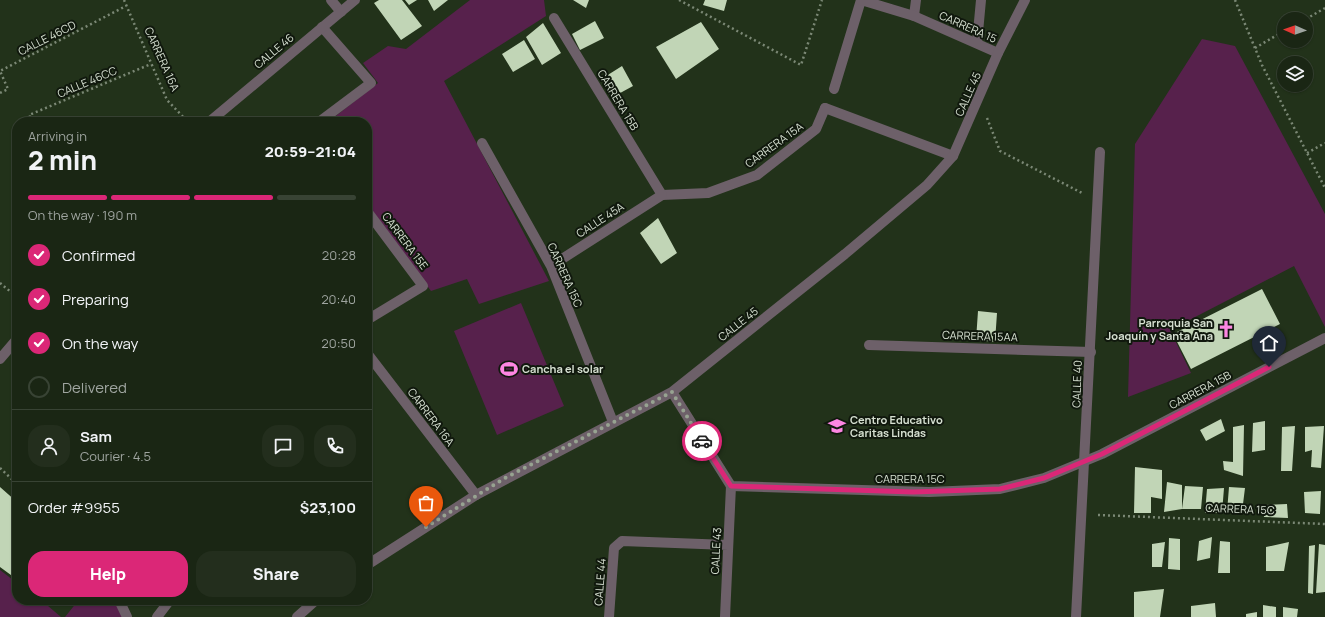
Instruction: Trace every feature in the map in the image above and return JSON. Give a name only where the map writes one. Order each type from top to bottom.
[{"type":"street","points":[[331,0],[341,12]]},
{"type":"street","name":"CALLE 46","points":[[215,117],[355,0]]},
{"type":"street","points":[[834,89],[861,0]]},
{"type":"street","name":"CARRERA 15","points":[[861,0],[914,16],[998,53]]},
{"type":"street","points":[[914,16],[916,0]]},
{"type":"street","points":[[977,43],[981,0]]},
{"type":"street","name":"CALLE 45","points":[[372,562],[476,495],[672,392],[863,240],[927,185],[953,156],[998,53],[1025,0]]},
{"type":"street","name":"CARRERA 15B","points":[[554,18],[662,195]]},
{"type":"street","points":[[322,27],[371,83],[326,117]]},
{"type":"street","name":"CARRERA 15A","points":[[662,195],[708,193],[757,175],[816,129],[825,108],[953,156]]},
{"type":"street","name":"CARRERA 15C","points":[[482,143],[551,266],[613,422]]},
{"type":"street","name":"CALLE 40","points":[[1076,617],[1100,152]]},
{"type":"street","name":"CALLE 45A","points":[[551,266],[662,195]]},
{"type":"street","name":"CARRERA 15E","points":[[372,218],[423,286],[372,317]]},
{"type":"street","name":"CARRERA 15B","points":[[1085,461],[1325,338]]},
{"type":"street","points":[[0,359],[12,345]]},
{"type":"street","name":"CARRERA 15AA","points":[[869,345],[1090,352]]},
{"type":"street","name":"CARRERA 16A","points":[[372,360],[476,495]]},
{"type":"street","points":[[672,392],[731,486]]},
{"type":"street","name":"CARRERA 15C","points":[[731,486],[921,492],[1000,489],[1044,478],[1085,461]]},
{"type":"street","name":"CALLE 43","points":[[725,617],[731,486]]},
{"type":"street","name":"CALLE 44","points":[[609,617],[614,548],[622,541],[728,545]]},
{"type":"street","points":[[121,605],[127,617]]},
{"type":"street","points":[[157,617],[166,605]]},
{"type":"street","points":[[297,617],[310,605]]},
{"type":"path","name":"CARRERA 16A","points":[[124,0],[166,100],[183,117]]},
{"type":"path","points":[[678,0],[801,65],[822,0]]},
{"type":"path","points":[[1234,0],[1255,48],[1325,188]]},
{"type":"path","name":"CALLE 46CD","points":[[0,93],[8,89],[0,70],[126,6]]},
{"type":"path","points":[[1313,15],[1325,8]]},
{"type":"path","points":[[1255,48],[1277,35]]},
{"type":"path","name":"CALLE 46CC","points":[[30,117],[29,115],[151,64]]},
{"type":"path","points":[[979,97],[1000,151],[1098,201]]},
{"type":"path","points":[[1307,153],[1325,143]]},
{"type":"path","points":[[0,283],[12,293]]},
{"type":"path","points":[[0,468],[12,479]]},
{"type":"path","name":"CARRERA 15C","points":[[1082,515],[1325,524]]},
{"type":"shaded area","points":[[470,0],[544,0],[546,16],[444,81],[549,281],[479,304],[467,279],[431,291],[372,210],[372,117],[334,117],[378,83],[363,63],[388,46],[406,49]]},
{"type":"shaded area","points":[[1202,39],[1235,46],[1325,214],[1325,327],[1294,266],[1170,330],[1191,373],[1128,397],[1135,144]]},
{"type":"shaded area","name":"Cancha el solar","points":[[521,303],[564,406],[497,435],[454,331]]},
{"type":"shaded area","points":[[0,570],[12,579],[12,605],[47,605],[61,617],[0,617]]},
{"type":"shaded area","points":[[75,605],[116,605],[122,617],[65,617]]},
{"type":"building","points":[[379,0],[402,0],[422,26],[401,40],[374,3]]},
{"type":"building","points":[[405,0],[417,0],[409,5]]},
{"type":"building","points":[[428,0],[448,0],[434,11]]},
{"type":"building","points":[[573,0],[589,0],[586,8]]},
{"type":"building","points":[[705,0],[727,0],[724,11],[703,5]]},
{"type":"building","points":[[595,21],[604,38],[580,50],[572,34]]},
{"type":"building","points":[[701,22],[719,49],[676,79],[656,47]]},
{"type":"building","points":[[543,23],[561,53],[542,65],[526,37]]},
{"type":"building","points":[[524,40],[535,59],[513,72],[502,54]]},
{"type":"building","points":[[622,66],[633,86],[611,98],[603,78]]},
{"type":"building","points":[[658,218],[677,253],[661,264],[640,233]]},
{"type":"building","name":"Parroquia San Joaquín y Santa Ana","points":[[1262,289],[1280,324],[1191,369],[1173,334]]},
{"type":"building","points":[[978,311],[997,313],[995,342],[976,340]]},
{"type":"building","points":[[1221,419],[1225,431],[1206,441],[1200,430]]},
{"type":"building","points":[[1265,421],[1265,450],[1252,452],[1253,423]]},
{"type":"building","points":[[1244,425],[1243,476],[1224,470],[1223,461],[1233,462],[1233,427]]},
{"type":"building","points":[[1295,426],[1292,471],[1281,471],[1282,427]]},
{"type":"building","points":[[1324,426],[1321,468],[1311,467],[1312,450],[1305,452],[1305,427]]},
{"type":"building","points":[[1135,467],[1162,470],[1162,499],[1151,497],[1151,513],[1134,513]]},
{"type":"building","points":[[1167,482],[1182,485],[1182,509],[1164,512]]},
{"type":"building","points":[[1185,486],[1203,487],[1201,509],[1182,509]]},
{"type":"building","points":[[0,487],[12,498],[12,576],[0,567]]},
{"type":"building","points":[[1229,487],[1245,488],[1242,512],[1227,512]]},
{"type":"building","points":[[1224,488],[1222,513],[1205,513],[1207,489]]},
{"type":"building","points":[[1321,491],[1320,514],[1305,513],[1304,492]]},
{"type":"building","points":[[1287,504],[1288,518],[1264,517],[1263,505]]},
{"type":"building","points":[[1212,537],[1210,558],[1197,561],[1199,541]]},
{"type":"building","points":[[1169,538],[1180,539],[1180,570],[1168,569]]},
{"type":"building","points":[[1220,541],[1230,542],[1230,573],[1218,573]]},
{"type":"building","points":[[1165,542],[1162,567],[1152,567],[1152,544]]},
{"type":"building","points":[[1289,542],[1284,571],[1266,571],[1266,547]]},
{"type":"building","points":[[1319,544],[1325,545],[1325,592],[1316,593]]},
{"type":"building","points":[[1315,545],[1313,594],[1308,593],[1309,546]]},
{"type":"building","points":[[1164,589],[1160,617],[1134,617],[1134,592]]},
{"type":"building","points":[[1215,603],[1216,617],[1191,617],[1191,606]]},
{"type":"building","points":[[1263,605],[1276,607],[1276,617],[1263,617]]},
{"type":"building","points":[[1283,607],[1298,609],[1297,617],[1283,617]]},
{"type":"building","points":[[1257,612],[1257,617],[1246,617],[1246,614]]},
{"type":"way so far","points":[[426,527],[505,478],[672,392],[702,441]]},
{"type":"place","name":"Parroquia San Joaquín y Santa Ana","points":[[1226,329]]},
{"type":"place","name":"Cancha el solar","points":[[509,369]]},
{"type":"place","name":"Centro Educativo Caritas Lindas","points":[[837,426]]},
{"type":"route","points":[[702,441],[731,486],[913,492],[1000,489],[1044,478],[1102,454],[1269,367]]}]
